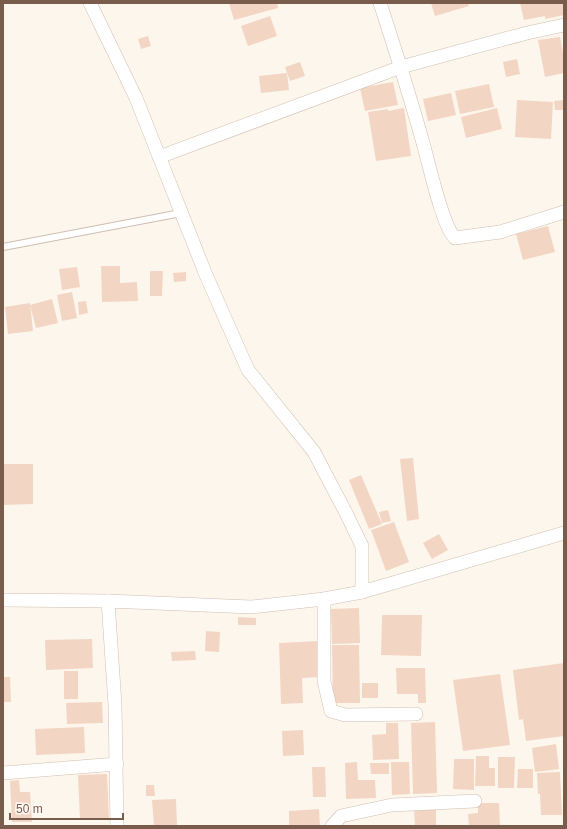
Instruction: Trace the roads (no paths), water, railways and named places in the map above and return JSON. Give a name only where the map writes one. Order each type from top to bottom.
[{"type":"street","points":[[90,3],[136,98],[206,275],[248,370],[314,452],[362,546],[362,592]]},
{"type":"street","points":[[380,3],[401,68],[442,209],[451,234],[455,238],[500,232],[564,212]]},
{"type":"street","points":[[159,157],[401,68],[527,33],[564,25]]},
{"type":"street","points":[[3,600],[108,601],[251,607],[324,599],[362,592],[564,533]]},
{"type":"street","points":[[324,599],[324,681],[331,711],[345,715],[416,714]]},
{"type":"street","points":[[108,601],[115,705],[117,826]]},
{"type":"street","points":[[3,773],[117,764]]},
{"type":"street","points":[[332,826],[341,816],[392,805],[475,801]]},
{"type":"lane","points":[[3,247],[181,213]]}]
